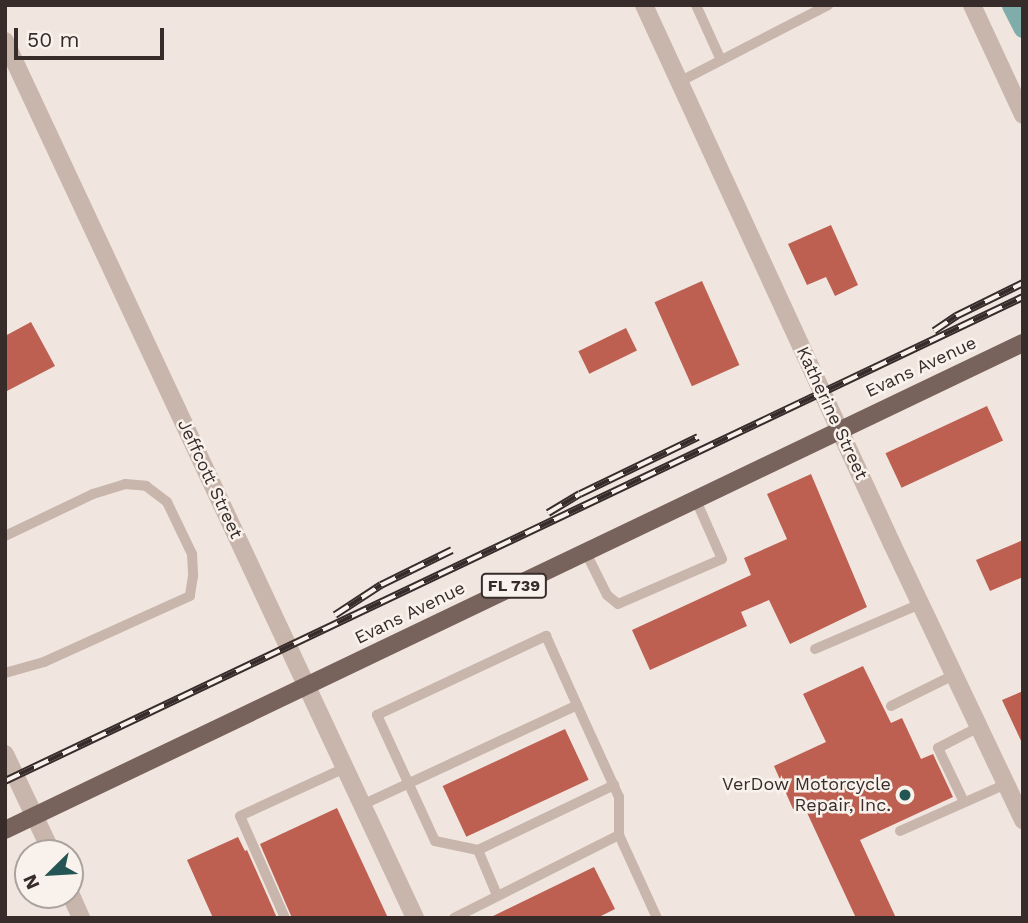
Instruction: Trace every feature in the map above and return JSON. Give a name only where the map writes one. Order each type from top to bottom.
[{"type":"main road","name":"Evans Avenue","points":[[5,830],[307,687],[585,550],[1023,343]]},
{"type":"street","name":"Katherine Street","points":[[644,5],[920,604],[1023,820]]},
{"type":"street","points":[[972,5],[1023,115]]},
{"type":"street","name":"Jeffcott Street","points":[[5,41],[415,918]]},
{"type":"street","points":[[5,754],[46,839]]},
{"type":"lane","points":[[696,5],[721,60]]},
{"type":"lane","points":[[679,82],[828,5]]},
{"type":"lane","points":[[5,536],[93,494],[125,484],[146,486],[167,502],[192,554],[193,576],[190,596],[44,662],[5,673]]},
{"type":"lane","points":[[585,550],[607,596],[618,604],[722,559],[694,498]]},
{"type":"lane","points":[[815,649],[920,604]]},
{"type":"lane","points":[[614,785],[478,850],[435,841],[377,715],[546,636],[620,797],[619,835],[657,918]]},
{"type":"lane","points":[[891,706],[954,676]]},
{"type":"lane","points":[[362,805],[577,705]]},
{"type":"lane","points":[[964,803],[938,748],[979,727]]},
{"type":"lane","points":[[285,918],[240,816],[345,768]]},
{"type":"lane","points":[[900,831],[1006,784]]},
{"type":"lane","points":[[454,918],[619,835]]},
{"type":"lane","points":[[478,850],[497,895]]},
{"type":"building","points":[[831,225],[858,285],[835,296],[826,277],[807,285],[788,244]]},
{"type":"building","points":[[702,281],[739,365],[692,386],[654,302]]},
{"type":"building","points":[[31,322],[55,366],[5,392],[5,336]]},
{"type":"building","points":[[626,328],[637,350],[589,374],[578,351]]},
{"type":"building","points":[[987,406],[1003,440],[902,488],[885,453]]},
{"type":"building","points":[[811,474],[867,607],[790,644],[769,600],[741,612],[747,626],[650,670],[632,630],[751,575],[744,558],[787,539],[767,494]]},
{"type":"building","points":[[1023,540],[1023,577],[990,591],[976,560]]},
{"type":"building","points":[[863,666],[891,723],[902,718],[921,759],[933,754],[953,797],[860,840],[896,918],[856,918],[803,804],[793,809],[774,766],[826,742],[803,694]]},
{"type":"building","points":[[1023,691],[1023,745],[1002,700]]},
{"type":"building","points":[[565,729],[589,780],[466,837],[443,786]]},
{"type":"building","points":[[337,808],[388,918],[292,918],[260,844]]},
{"type":"building","points":[[238,837],[245,851],[247,850],[277,918],[213,918],[187,860]]},
{"type":"building","points":[[594,867],[615,909],[597,918],[489,918]]},
{"type":"waterway","points":[[1012,5],[1023,27]]},
{"type":"railway","points":[[934,331],[956,316],[1023,283]]},
{"type":"railway","points":[[5,781],[1023,297]]},
{"type":"railway","points":[[548,513],[580,494],[698,437]]},
{"type":"railway","points":[[335,615],[381,585],[452,550]]},
{"type":"place","name":"VerDow Motorcycle Repair, Inc.","points":[[905,795]]}]
